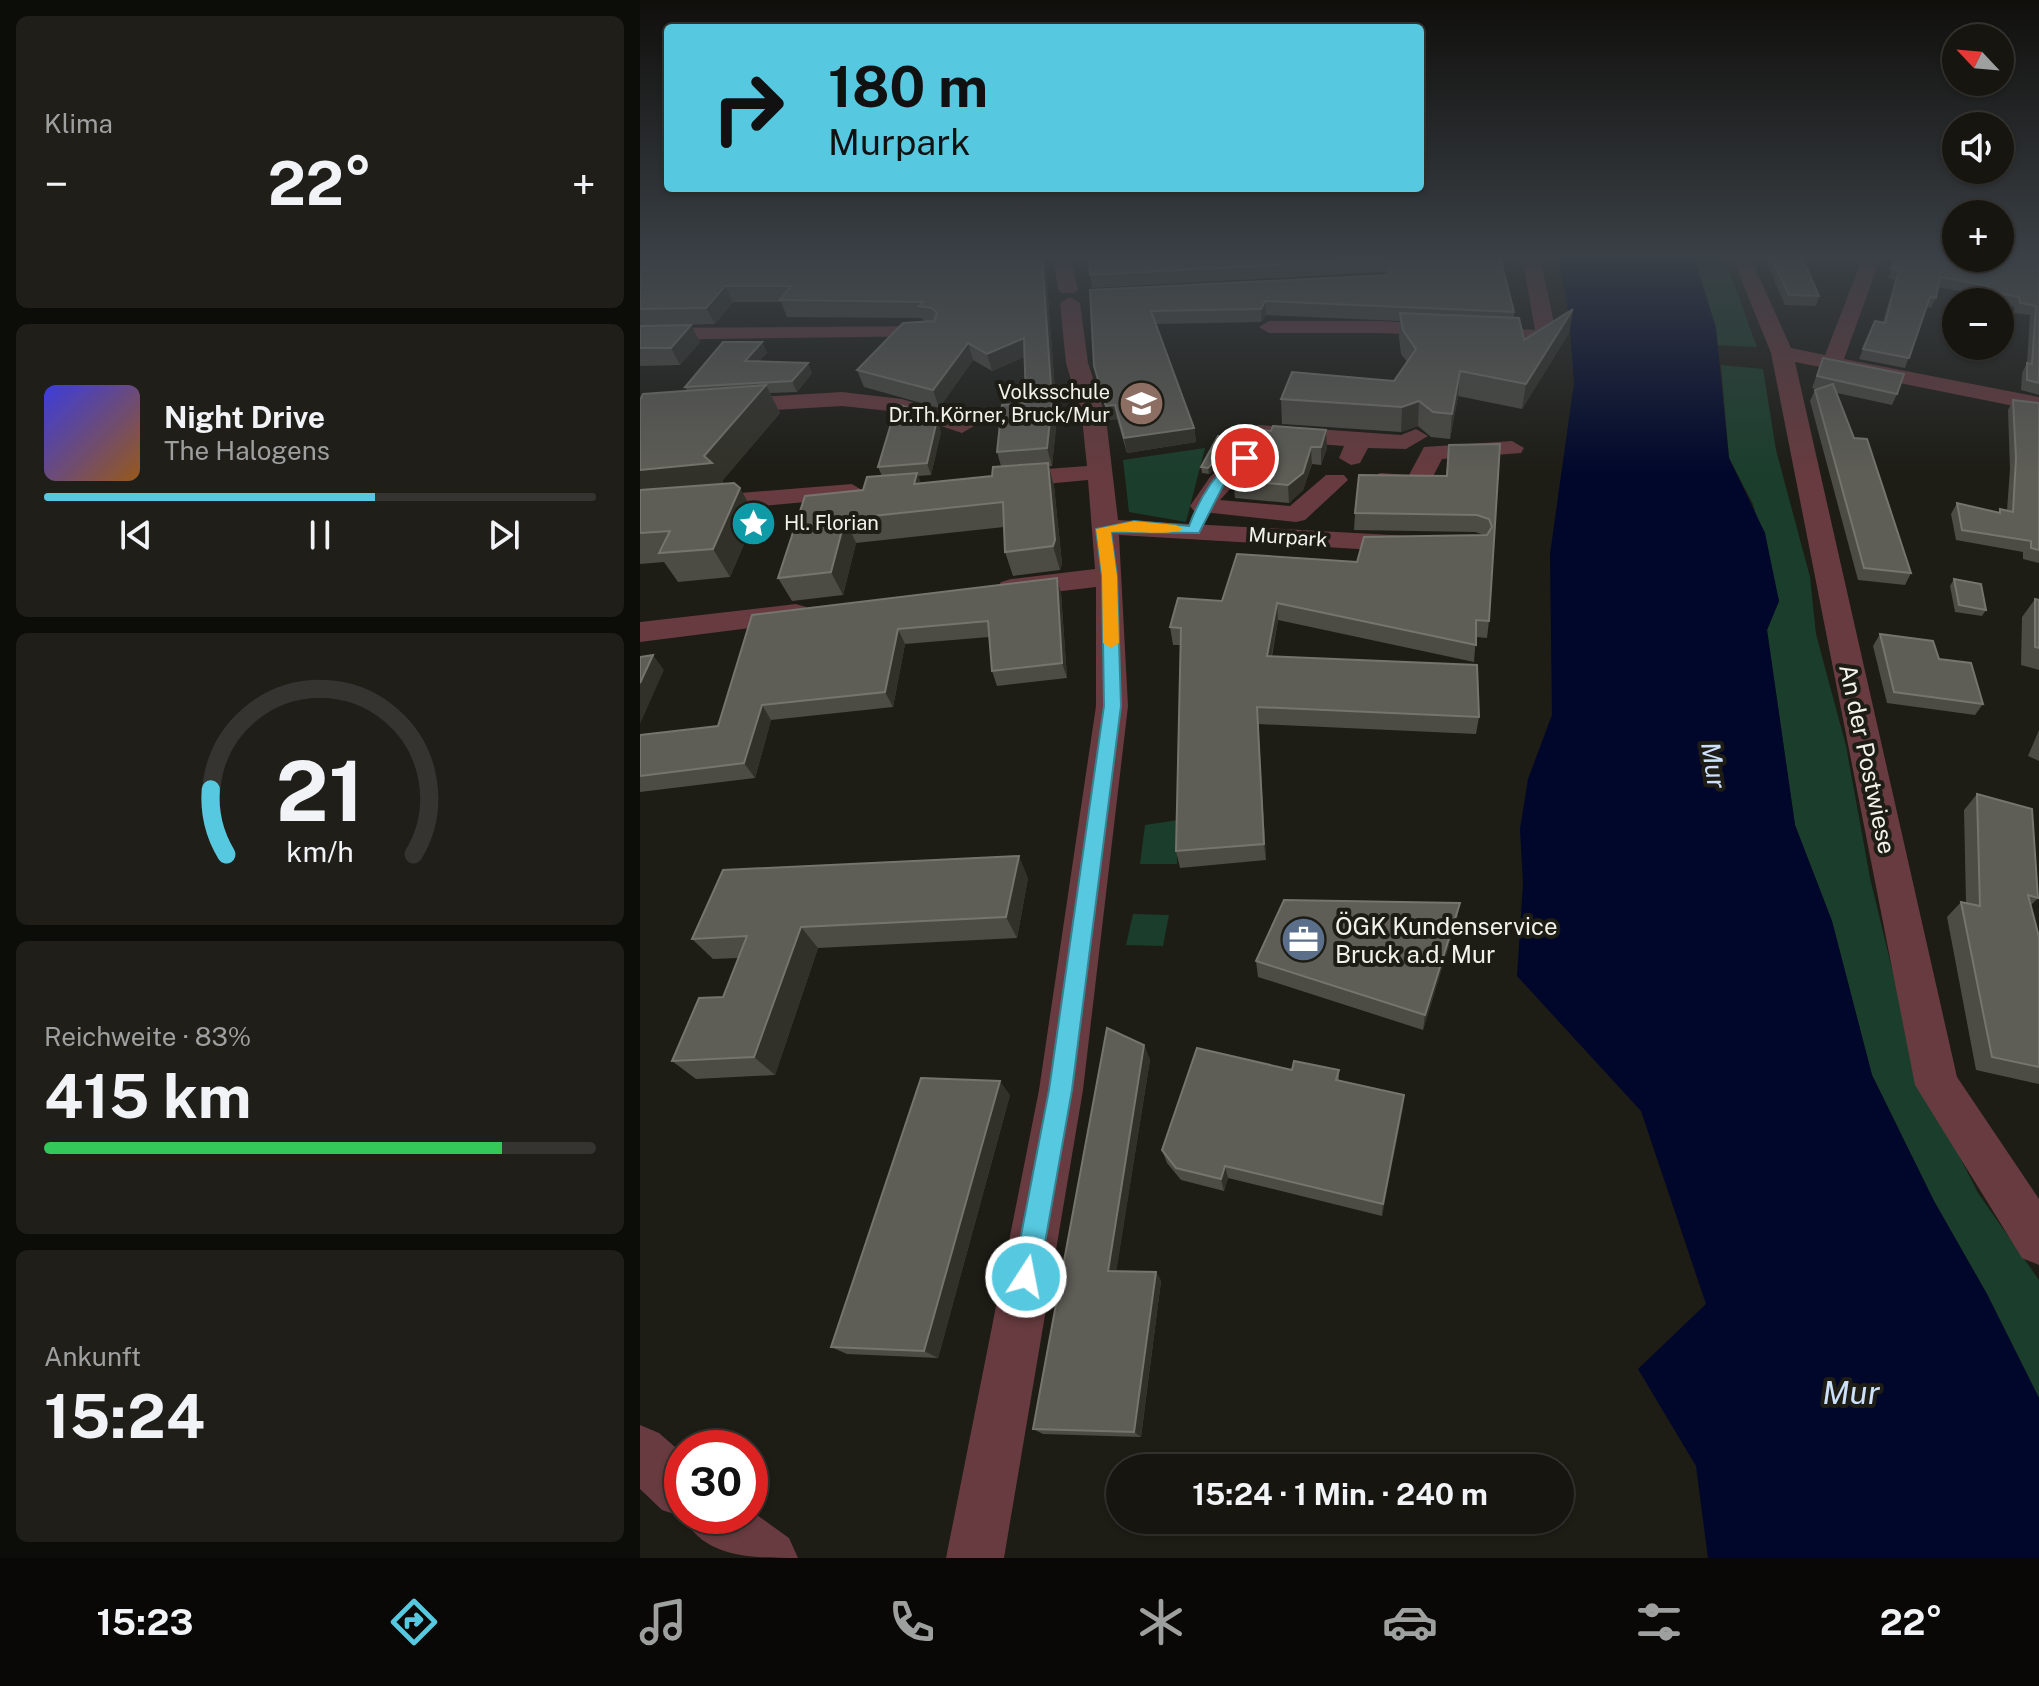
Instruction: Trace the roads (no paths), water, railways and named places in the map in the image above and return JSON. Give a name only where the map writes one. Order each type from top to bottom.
[{"type":"street","points":[[975,1558],[1063,1075],[1112,706],[1110,576],[1094,418],[1077,363],[1078,330]]},
{"type":"street","points":[[1480,330],[1547,337],[1546,330]]},
{"type":"street","name":"An der Postwiese","points":[[1772,330],[1782,353],[1937,1085],[2039,1241]]},
{"type":"street","points":[[1833,361],[1845,330]]},
{"type":"street","points":[[640,334],[930,332]]},
{"type":"street","points":[[1782,353],[2039,404]]},
{"type":"street","points":[[640,411],[842,399],[902,406],[962,426]]},
{"type":"street","points":[[1199,518],[1219,482],[1245,458],[1259,432],[1406,442],[1416,436]]},
{"type":"street","name":"Murpark","points":[[1103,529],[1199,518],[1296,514],[1335,480],[1355,453],[1359,440]]},
{"type":"street","points":[[1335,480],[1418,483],[1433,452],[1512,448]]},
{"type":"street","points":[[982,482],[1100,472]]},
{"type":"street","points":[[640,509],[872,490]]},
{"type":"street","name":"Murpark","points":[[1199,518],[1378,544],[1442,543]]},
{"type":"street","points":[[986,591],[1110,576]]},
{"type":"street","points":[[640,632],[829,610]]},
{"type":"street","points":[[640,1452],[664,1474]]},
{"type":"street","points":[[736,1534],[769,1558]]},
{"type":"water","name":"Mur","points":[[1570,330],[1716,330],[1729,458],[1765,533],[1779,601],[1767,630],[1795,825],[1832,921],[1872,1075],[1934,1201],[1987,1294],[2039,1398],[2039,1558],[1708,1558],[1696,1466],[1638,1369],[1706,1304],[1641,1111],[1517,976],[1523,883],[1520,829],[1528,779],[1552,715],[1550,554],[1574,383]]},
{"type":"place","name":"Volksschule Dr.Th.Körner, Bruck/Mur","points":[[1141,403]]},
{"type":"place","name":"Hl. Florian","points":[[753,523]]},
{"type":"place","name":"ÖGK Kundenservice Bruck a.d. Mur","points":[[1304,940]]}]
